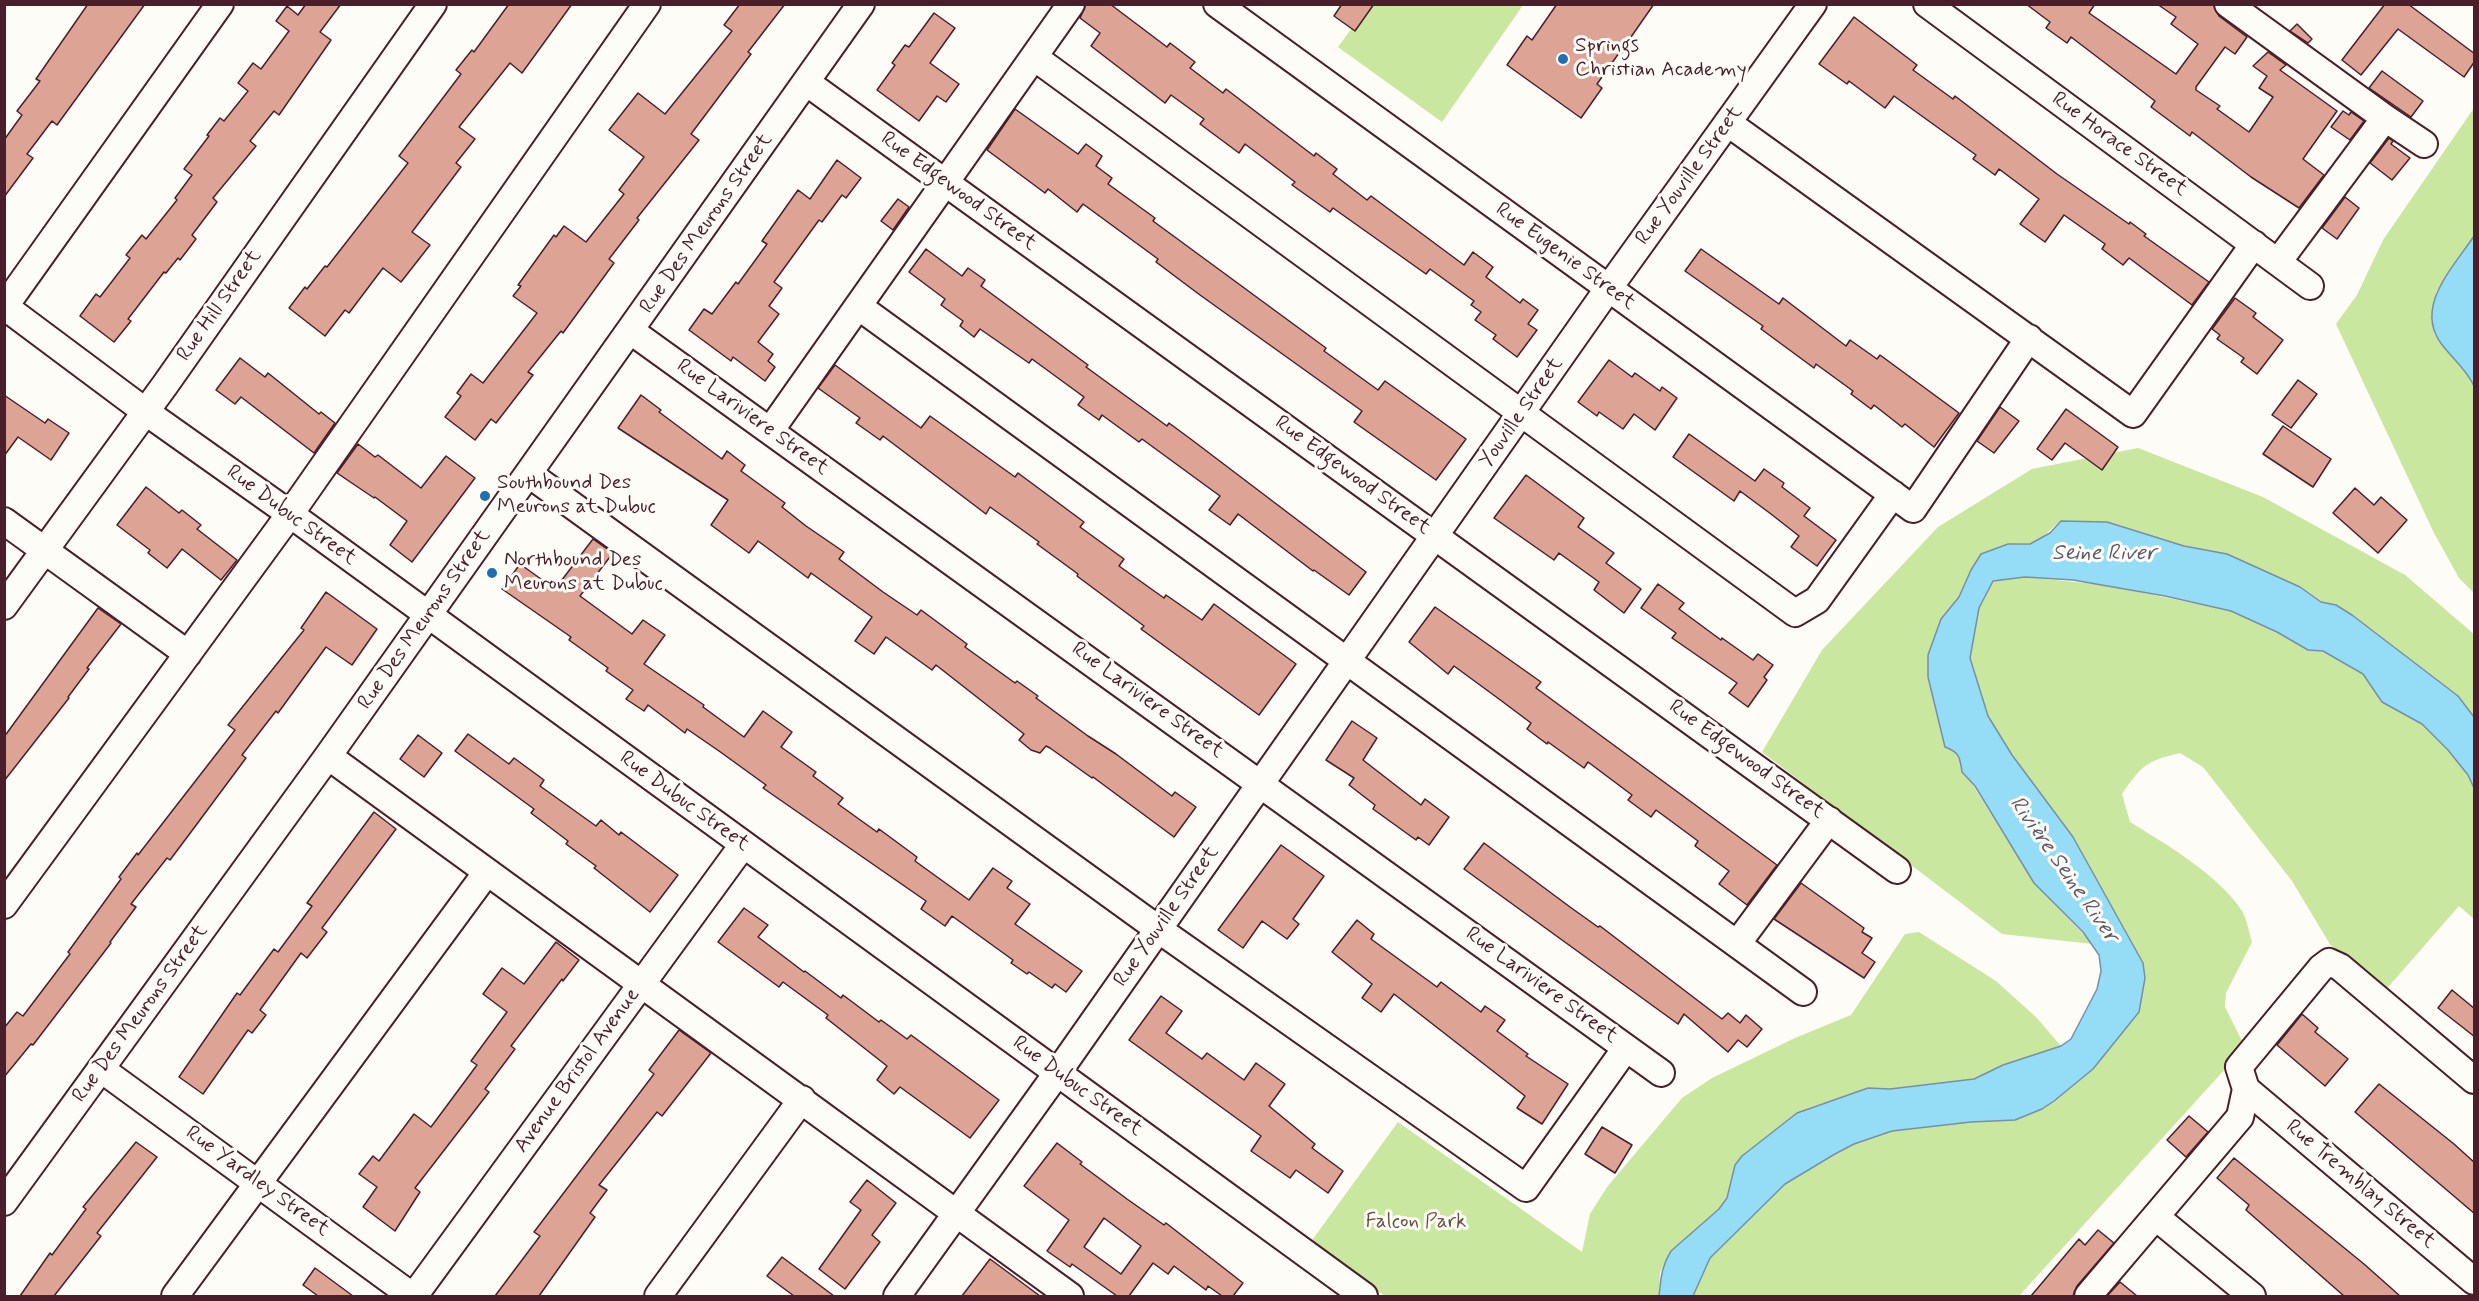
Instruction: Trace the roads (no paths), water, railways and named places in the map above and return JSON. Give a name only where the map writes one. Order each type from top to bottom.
[{"type":"street","points":[[5,306],[219,4]]},
{"type":"street","name":"Rue Hill Street","points":[[4,606],[146,412],[433,4]]},
{"type":"street","points":[[4,905],[290,514],[647,4]]},
{"type":"street","name":"Rue Des Meurons Street","points":[[4,1202],[328,756],[861,4]]},
{"type":"street","points":[[770,430],[1071,4]]},
{"type":"street","name":"Rue Eugenie Street","points":[[1217,4],[1913,509],[2029,338]]},
{"type":"street","name":"Rue Youville Street","points":[[1608,289],[1813,4]]},
{"type":"street","name":"Rue Horace Street","points":[[1927,4],[2310,286]]},
{"type":"street","points":[[2228,4],[2424,144]]},
{"type":"street","points":[[1034,57],[1795,613],[1817,600],[1893,494]]},
{"type":"street","name":"Rue Edgewood Street","points":[[806,82],[1897,870]]},
{"type":"street","points":[[2278,262],[2385,118]]},
{"type":"street","points":[[1728,123],[2133,414],[2254,244]]},
{"type":"street","name":"Youville Street","points":[[1436,536],[1608,289]]},
{"type":"street","name":"Rue Dubuc Street","points":[[5,306],[146,412],[290,514],[1364,1296]]},
{"type":"street","points":[[858,306],[1803,992]]},
{"type":"street","name":"Rue Lariviere Street","points":[[631,331],[1661,1073]]},
{"type":"street","points":[[529,474],[1158,930],[1526,1188],[1626,1048]]},
{"type":"street","points":[[4,521],[188,654]]},
{"type":"street","name":"Rue Youville Street","points":[[897,1296],[957,1215],[1436,536]]},
{"type":"street","points":[[328,756],[1070,1296]]},
{"type":"street","points":[[1737,944],[1829,820]]},
{"type":"street","name":"Avenue Bristol Avenue","points":[[413,1296],[743,845]]},
{"type":"street","points":[[175,1296],[487,872]]},
{"type":"street","points":[[2088,1296],[2240,1117],[2246,1089],[2239,1067],[2321,968],[2329,962],[2340,967],[2475,1080]]},
{"type":"street","name":"Rue Yardley Street","points":[[101,1069],[413,1296]]},
{"type":"street","name":"Rue Tremblay Street","points":[[2246,1089],[2475,1281]]},
{"type":"street","points":[[658,1296],[802,1099]]},
{"type":"street","points":[[2156,1217],[2252,1296]]},
{"type":"water","points":[[2474,236],[2474,386],[2464,370],[2443,346],[2435,332],[2432,317],[2439,289]]},
{"type":"water","name":"Seine River","points":[[2061,521],[2107,522],[2184,546],[2227,554],[2300,587],[2321,602],[2336,605],[2352,615],[2458,696],[2474,717],[2474,788],[2468,775],[2448,750],[2422,724],[2382,702],[2363,674],[2323,651],[2308,650],[2277,632],[2231,611],[2165,596],[2073,580],[2025,577],[1993,581],[1979,608],[1970,658],[1988,716],[2012,755],[2073,837],[2143,963],[2145,978],[2139,1012],[2093,1069],[2042,1109],[2015,1120],[1971,1122],[1892,1131],[1854,1144],[1785,1184],[1710,1258],[1693,1296],[1659,1296],[1663,1268],[1671,1251],[1719,1209],[1727,1198],[1735,1165],[1742,1156],[1797,1113],[1868,1088],[1890,1089],[1974,1079],[2003,1065],[2061,1046],[2071,1039],[2097,989],[2101,971],[2099,955],[2083,932],[2034,883],[1975,786],[1962,772],[1958,756],[1954,751],[1945,747],[1928,677],[1928,655],[1941,619],[1959,597],[1981,554],[2008,544],[2030,544],[2050,533]]},
{"type":"place","name":"Springs Christian Academy","points":[[1563,59]]},
{"type":"place","name":"Southbound Des Meurons at Dubuc","points":[[485,496]]},
{"type":"place","name":"Northbound Des Meurons at Dubuc","points":[[492,573]]},
{"type":"water label","name":"Rivière Seine River","points":[[2063,870]]},
{"type":"park label","name":"Falcon Park","points":[[1416,1223]]}]
